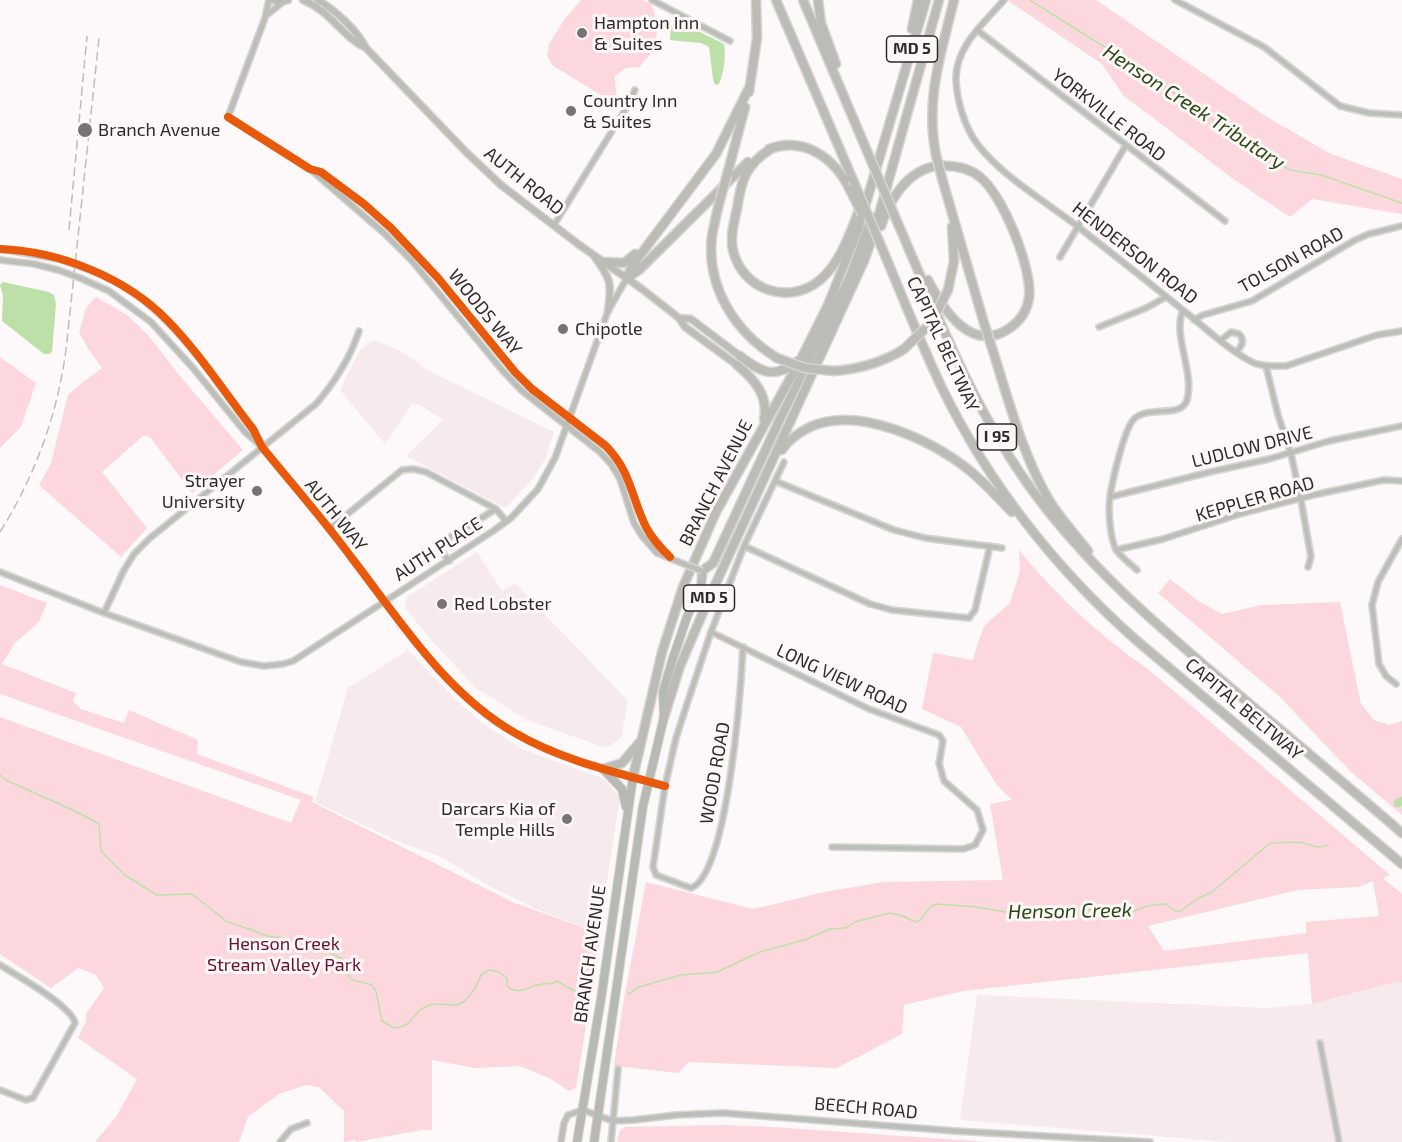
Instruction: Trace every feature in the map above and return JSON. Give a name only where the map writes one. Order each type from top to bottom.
[{"type":"highway","points":[[756,0],[757,38],[749,88],[712,237],[713,270],[717,286],[726,306],[742,329],[777,358],[805,368],[834,371],[864,368],[904,349],[931,323],[948,290],[952,276],[954,246],[943,182]]},
{"type":"highway","name":"CAPITAL BELTWAY","points":[[776,0],[883,256],[948,398],[989,471],[1027,525],[1059,564],[1108,615],[1402,864]]},
{"type":"highway","name":"CAPITAL BELTWAY","points":[[802,0],[965,378],[1010,458],[1067,536],[1106,578],[1151,620],[1402,833]]},
{"type":"highway","points":[[818,0],[821,23],[864,144]]},
{"type":"highway","points":[[898,97],[918,0]]},
{"type":"highway","name":"BRANCH AVENUE","points":[[577,1142],[602,999],[633,777],[662,652],[683,587],[716,512],[801,359],[849,256],[926,0]]},
{"type":"highway","name":"BRANCH AVENUE","points":[[594,1142],[648,781],[663,717],[680,666],[730,550],[764,482],[842,311],[873,236],[939,0]]},
{"type":"highway","points":[[954,0],[932,99],[931,120],[936,156],[984,323],[1025,449],[1050,501],[1072,532],[1151,620]]},
{"type":"highway","points":[[627,278],[632,266],[716,154],[749,88]]},
{"type":"highway","points":[[663,717],[663,692],[687,617],[701,586],[702,574],[713,563],[849,279],[905,117]]},
{"type":"highway","points":[[627,278],[639,270],[749,161],[762,152],[791,144],[816,151],[840,171],[883,256]]},
{"type":"highway","points":[[772,148],[752,164],[744,176],[732,243],[740,268],[750,280],[765,289],[785,293],[803,290],[819,281],[841,253],[882,151]]},
{"type":"highway","points":[[842,311],[867,263],[887,209],[896,194],[910,179],[925,169],[934,166],[954,166],[972,172],[986,183],[1008,219],[1022,255],[1029,288],[1023,315],[1007,330],[993,335],[975,334],[959,325],[937,298],[896,219]]},
{"type":"highway","points":[[606,262],[624,263],[631,259],[655,228],[666,221]]},
{"type":"highway","points":[[740,356],[755,367],[774,373],[791,367],[801,359]]},
{"type":"highway","points":[[737,365],[757,386],[764,398],[766,406],[763,425]]},
{"type":"highway","points":[[764,482],[785,446],[807,429],[829,421],[844,420],[880,426],[920,440],[969,470],[1059,564]]},
{"type":"highway","points":[[627,817],[622,789],[603,769],[622,763],[642,740]]},
{"type":"main road","points":[[271,0],[287,1]]},
{"type":"main road","name":"AUTH ROAD","points":[[303,0],[323,11],[357,44],[366,48]]},
{"type":"main road","name":"AUTH ROAD","points":[[321,1],[341,18],[362,40],[366,48],[479,165],[554,225],[678,318],[685,327],[737,365]]},
{"type":"main road","points":[[592,254],[608,274],[610,284],[608,311]]},
{"type":"main road","name":"AUTH ROAD","points":[[678,318],[691,319],[740,356]]},
{"type":"street","points":[[265,18],[271,0]]},
{"type":"street","points":[[652,0],[730,41]]},
{"type":"street","name":"HENDERSON ROAD","points":[[1004,0],[967,45],[957,67],[956,81],[970,133],[994,161],[1194,320],[1252,362],[1266,366]]},
{"type":"street","points":[[1174,0],[1264,47],[1340,106],[1369,113],[1402,115]]},
{"type":"street","points":[[265,18],[272,9],[287,1]]},
{"type":"street","name":"WOODS WAY","points":[[265,18],[228,117],[310,169],[391,240],[431,283],[521,390],[600,452],[611,464],[620,479],[634,522],[642,536],[657,553],[670,557],[702,574]]},
{"type":"street","name":"YORKVILLE ROAD","points":[[978,30],[1226,221]]},
{"type":"street","points":[[554,225],[626,110],[635,90]]},
{"type":"street","points":[[1060,257],[1126,145]]},
{"type":"street","name":"WOODS WAY","points":[[310,169],[321,172],[364,204],[391,228],[438,278],[515,372],[532,389],[616,456],[624,468],[646,527],[653,539],[670,557]]},
{"type":"street","name":"TOLSON ROAD","points":[[1194,320],[1203,315],[1252,301],[1354,240],[1402,226]]},
{"type":"street","name":"AUTH WAY","points":[[0,249],[59,259],[95,272],[123,287],[168,321],[253,429],[262,447]]},
{"type":"street","name":"AUTH WAY","points":[[0,260],[34,264],[80,278],[109,291],[152,322],[203,379],[244,432],[262,447],[329,529],[384,602],[443,672],[495,720],[533,743],[603,769],[665,786]]},
{"type":"street","name":"AUTH PLACE","points":[[0,572],[104,613],[241,662],[264,666],[293,661],[449,561],[506,521],[538,489],[555,458],[608,311],[627,278]]},
{"type":"street","points":[[1099,327],[1146,308],[1166,297]]},
{"type":"street","points":[[1137,570],[1116,550],[1110,521],[1110,497],[1127,431],[1133,420],[1144,413],[1179,410],[1186,404],[1189,391],[1180,322],[1183,310]]},
{"type":"street","points":[[1308,567],[1311,557],[1291,454],[1278,416],[1266,366],[1286,366],[1377,334],[1402,330]]},
{"type":"street","points":[[104,613],[120,576],[141,547],[179,513],[307,412],[331,387],[346,362],[359,331]]},
{"type":"street","points":[[1221,340],[1231,332],[1239,334],[1242,344],[1237,351]]},
{"type":"street","name":"LUDLOW DRIVE","points":[[1110,497],[1291,454],[1329,441],[1402,426]]},
{"type":"street","points":[[665,786],[676,738],[711,632],[744,546],[784,462]]},
{"type":"street","points":[[329,529],[402,470],[413,469],[426,472],[496,509],[506,521]]},
{"type":"street","name":"KEPPLER ROAD","points":[[1116,550],[1163,539],[1240,514],[1369,483],[1384,480],[1402,481]]},
{"type":"street","points":[[774,481],[894,530],[925,537],[1002,548]]},
{"type":"street","points":[[449,561],[439,548],[444,541],[496,509]]},
{"type":"street","points":[[1396,684],[1386,676],[1379,664],[1372,605],[1378,582],[1402,539]]},
{"type":"street","points":[[744,546],[870,604],[892,610],[969,618],[972,616],[990,546]]},
{"type":"street","name":"LONG VIEW ROAD","points":[[711,632],[869,709],[939,735],[943,741],[940,769],[944,781],[972,805],[980,817],[983,830],[975,845],[957,850],[832,848]]},
{"type":"street","name":"WOOD ROAD","points":[[665,786],[653,867],[656,875],[664,879],[694,887],[701,881],[708,866],[724,812],[736,742],[742,648]]},
{"type":"street","points":[[0,965],[41,991],[71,1014],[75,1023],[35,1096],[26,1100],[0,1090]]},
{"type":"street","points":[[1320,1042],[1340,1142]]},
{"type":"street","points":[[611,1142],[618,1069]]},
{"type":"street","points":[[561,1142],[568,1115],[583,1110]]},
{"type":"street","name":"BEECH ROAD","points":[[583,1110],[613,1121],[723,1113],[955,1131],[1150,1142]]},
{"type":"street","points":[[280,1142],[291,1129],[307,1123]]},
{"type":"shaded area","points":[[676,22],[724,44],[724,65],[719,84],[715,85],[713,79],[709,47],[701,43],[670,40],[671,26]]},
{"type":"shaded area","points":[[3,282],[54,295],[56,304],[52,352],[44,354],[2,321],[3,295],[0,285]]},
{"type":"shaded area","points":[[374,340],[401,351],[427,370],[554,432],[545,459],[534,477],[506,508],[406,456],[443,420],[418,404],[412,404],[385,444],[340,390],[360,350]]},
{"type":"shaded area","points":[[477,552],[502,591],[515,583],[628,701],[621,738],[606,748],[527,720],[476,688],[405,608],[407,597]]},
{"type":"shaded area","points":[[408,650],[458,702],[485,725],[522,749],[604,779],[620,797],[599,933],[541,911],[491,887],[439,856],[402,843],[315,802],[348,688]]},
{"type":"shaded area","points":[[1395,981],[1402,983],[1402,1142],[1230,1142],[960,1120],[977,995],[1268,1008],[1312,1004]]},
{"type":"green space","points":[[581,0],[643,0],[651,4],[653,9],[657,28],[651,54],[640,67],[626,68],[615,76],[617,105],[552,65],[547,55],[549,44],[564,20]]},
{"type":"green space","points":[[1007,0],[1096,0],[1267,117],[1331,154],[1402,179],[1402,214],[1312,199],[1290,217],[1232,178],[1123,95],[1102,64]]},
{"type":"green space","points":[[96,297],[127,315],[149,336],[243,450],[192,493],[150,437],[143,436],[102,472],[147,528],[121,557],[39,485],[51,463],[68,395],[102,368],[79,332],[86,308]]},
{"type":"green space","points":[[0,357],[36,383],[21,427],[0,448]]},
{"type":"green space","points":[[1019,550],[1063,599],[1095,629],[1148,669],[1390,875],[1383,878],[1402,894],[1402,983],[1395,982],[1312,1004],[1308,953],[963,991],[904,1005],[902,1034],[837,1068],[689,1062],[678,1073],[614,1066],[646,882],[754,909],[824,892],[883,882],[1003,880],[990,804],[1012,800],[996,784],[961,727],[922,709],[933,653],[973,660],[985,625],[1010,603],[1020,571]],"holes":[[[1373,881],[1379,916],[1306,922],[1306,933],[1164,951],[1148,926],[1298,890],[1358,887]]]},
{"type":"green space","points":[[1170,579],[1197,600],[1222,614],[1262,605],[1340,602],[1361,704],[1374,720],[1389,725],[1402,721],[1402,815],[1350,771],[1279,696],[1158,593]]},
{"type":"green space","name":"Henson Creek Stream Valley Park","points":[[0,585],[47,603],[39,622],[16,642],[2,664],[76,693],[73,702],[81,709],[124,723],[129,710],[198,740],[197,754],[314,797],[312,802],[515,903],[601,934],[593,984],[590,984],[586,1006],[589,1007],[576,1088],[569,1091],[551,1079],[520,1066],[475,1068],[432,1060],[432,1130],[344,1142],[344,1111],[319,1087],[306,1085],[279,1094],[248,1117],[239,1142],[95,1142],[116,1117],[137,1079],[78,1038],[86,1021],[86,1014],[104,988],[96,975],[78,968],[51,988],[0,954],[0,717],[291,823],[301,800],[0,694]]},
{"type":"green space","points":[[725,1125],[988,1142],[617,1142],[620,1130],[626,1127]]},
{"type":"waterway","name":"Henson Creek Tributary","points":[[1030,0],[1144,72],[1263,155],[1290,170],[1321,175],[1402,203]]},
{"type":"waterway","name":"Henson Creek","points":[[0,775],[6,780],[99,824],[101,851],[125,875],[157,895],[192,894],[226,921],[268,936],[312,943],[344,960],[348,975],[352,980],[372,985],[376,991],[382,1021],[394,1028],[406,1024],[427,1006],[455,1005],[463,1002],[474,989],[481,975],[489,970],[499,972],[507,978],[507,986],[517,991],[557,981],[583,996]]},
{"type":"waterway","name":"Henson Creek","points":[[1398,803],[1402,801]]},
{"type":"waterway","name":"Henson Creek","points":[[628,994],[639,987],[681,975],[717,972],[760,952],[804,940],[830,929],[846,928],[866,919],[890,913],[915,922],[920,920],[930,907],[937,904],[976,907],[1017,914],[1102,909],[1125,914],[1162,904],[1166,904],[1175,911],[1181,911],[1197,899],[1212,892],[1269,844],[1304,843],[1318,847],[1328,845]]},
{"type":"railway","points":[[69,230],[87,36]]},
{"type":"railway","points":[[0,532],[24,489],[43,445],[62,374],[99,38]]},
{"type":"cycle path","points":[[228,117],[310,169],[321,172],[364,204],[391,228],[438,278],[515,372],[532,389],[606,446],[615,456],[626,476],[648,531],[670,557]]},
{"type":"cycle path","points":[[0,249],[45,255],[91,270],[133,292],[168,321],[212,374],[253,429],[262,447],[330,529],[425,653],[445,676],[490,716],[515,733],[551,751],[665,786]]},
{"type":"place","name":"Hampton Inn & Suites","points":[[582,33]]},
{"type":"place","name":"Country Inn & Suites","points":[[571,111]]},
{"type":"place","name":"Branch Avenue","points":[[85,130]]},
{"type":"place","name":"Chipotle","points":[[563,329]]},
{"type":"place","name":"Strayer University","points":[[257,491]]},
{"type":"place","name":"Red Lobster","points":[[442,604]]},
{"type":"place","name":"Darcars Kia of Temple Hills","points":[[567,819]]}]
